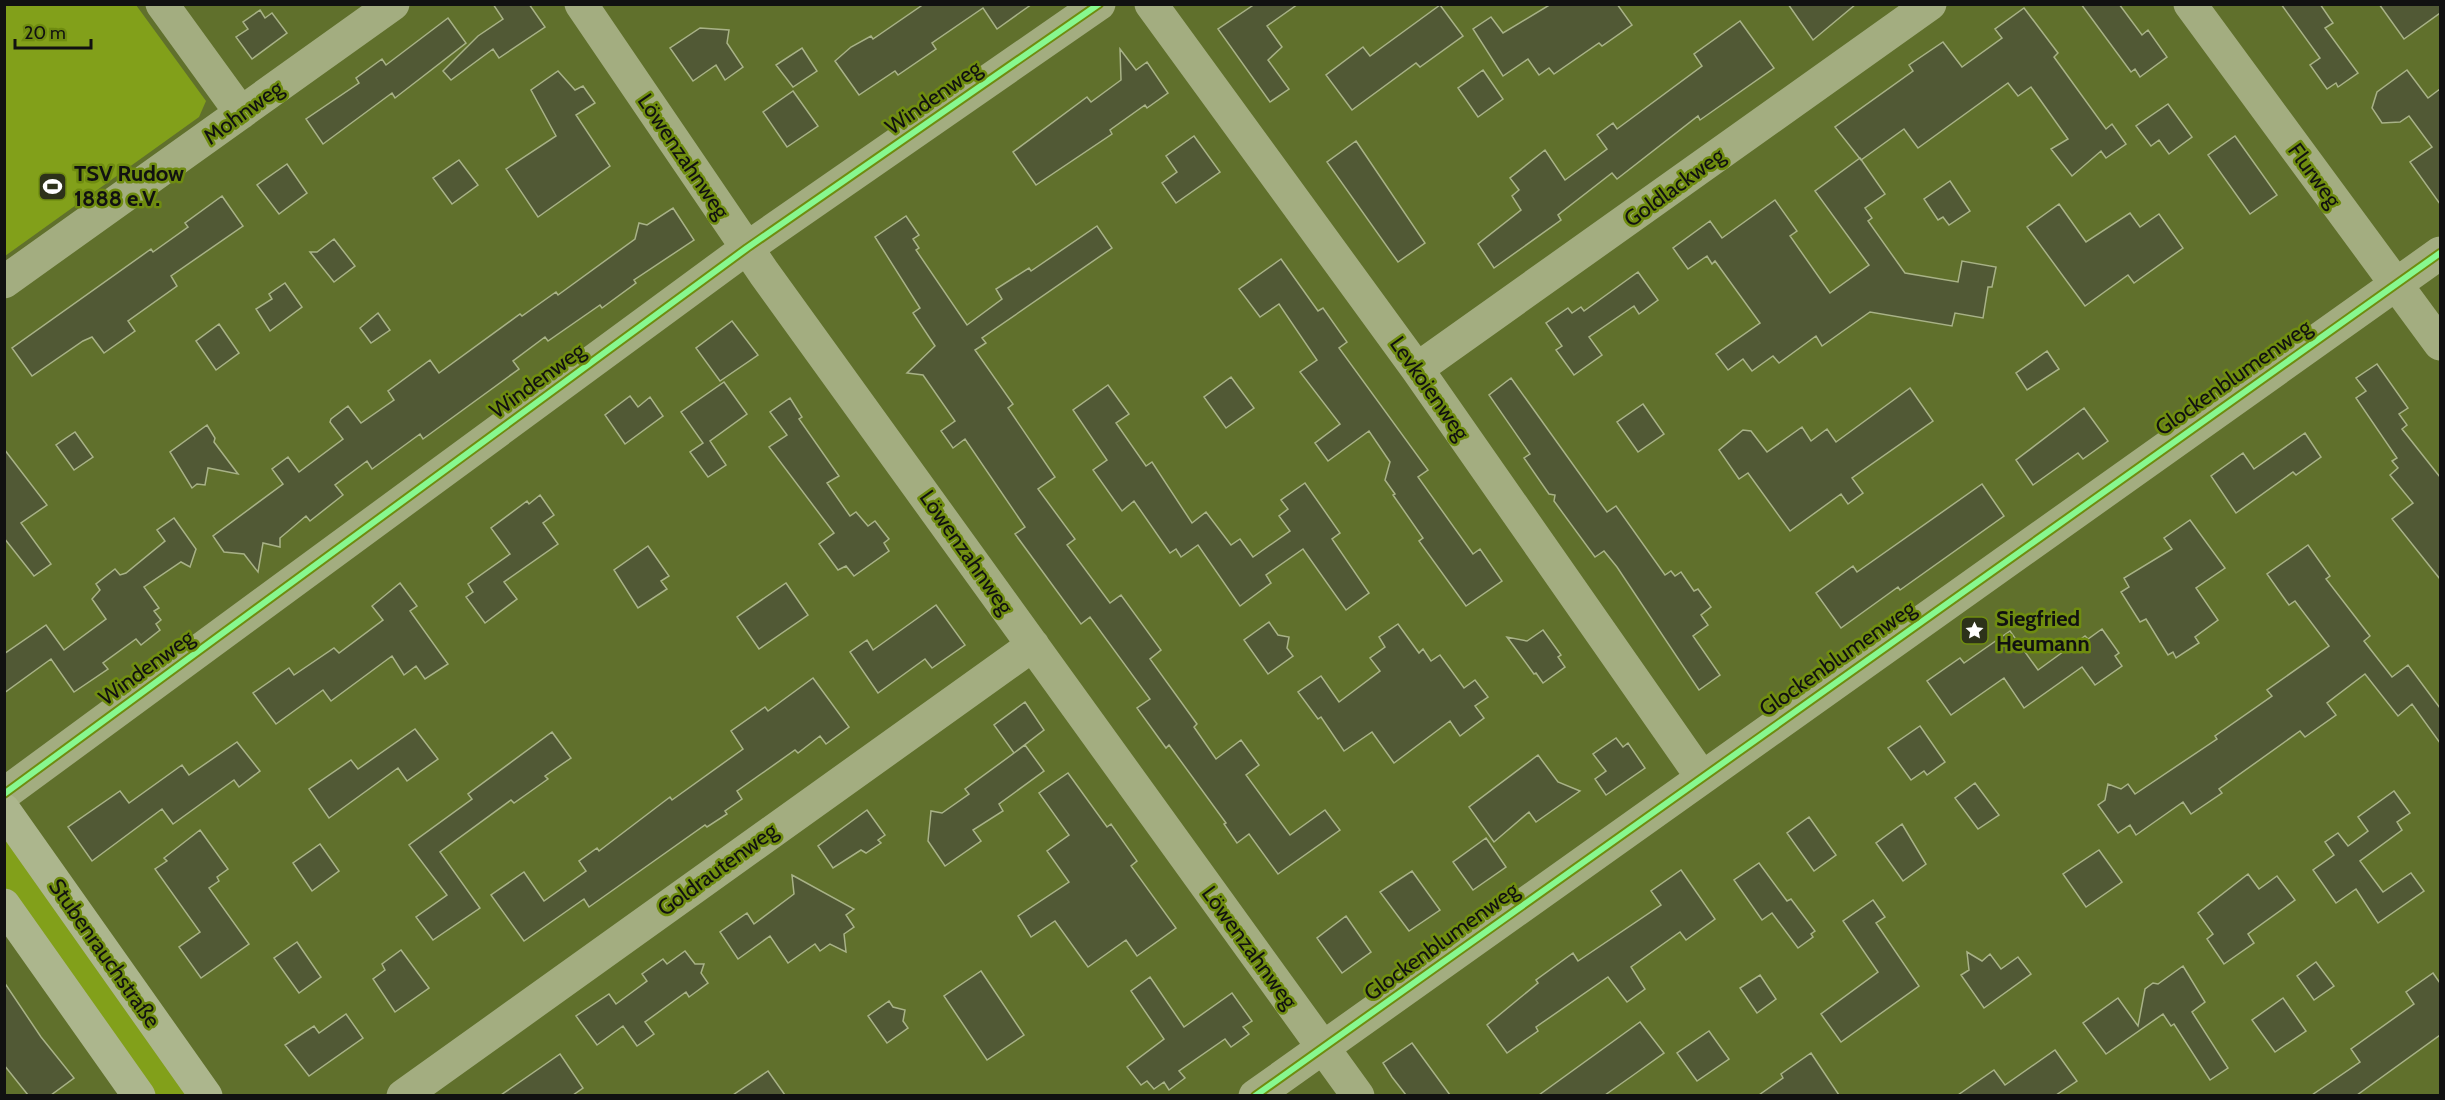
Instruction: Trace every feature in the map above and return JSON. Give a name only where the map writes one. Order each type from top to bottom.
[{"type":"main road","name":"Stubenrauchstraße","points":[[4,810],[206,1095]]},
{"type":"main road","points":[[4,905],[139,1095]]},
{"type":"street","points":[[162,4],[241,113]]},
{"type":"street","name":"Mohnweg","points":[[4,282],[393,4]]},
{"type":"street","name":"Löwenzahnweg","points":[[581,4],[747,248],[1358,1095]]},
{"type":"street","name":"Windenweg","points":[[4,794],[747,248],[1099,4]]},
{"type":"street","name":"Levkoienweg","points":[[1152,4],[1417,369],[1701,776]]},
{"type":"street","name":"Goldlackweg","points":[[1417,369],[1930,4]]},
{"type":"street","name":"Flurweg","points":[[2190,4],[2440,344]]},
{"type":"street","name":"Glockenblumenweg","points":[[1255,1095],[2440,253]]},
{"type":"street","name":"Goldrautenweg","points":[[402,1095],[1033,645]]},
{"type":"green space","name":"TSV Rudow 1888 e.V.","points":[[5,4],[136,5],[206,101],[199,117],[5,256]]},
{"type":"green space","points":[[4,831],[193,1095],[154,1095],[5,887]]},
{"type":"building","points":[[493,4],[529,4],[545,27],[499,58],[493,49],[451,80],[443,71],[478,36],[503,19]]},
{"type":"building","points":[[924,4],[1032,4],[997,29],[983,8],[932,43],[936,49],[898,75],[895,71],[859,95],[835,61],[851,47],[871,36],[873,39]]},
{"type":"building","points":[[1255,4],[1298,4],[1267,26],[1282,47],[1268,60],[1289,89],[1270,102],[1218,29]]},
{"type":"building","points":[[1551,4],[1617,4],[1632,25],[1602,46],[1599,43],[1554,74],[1549,68],[1539,75],[1528,59],[1503,76],[1473,29],[1491,17],[1503,33]]},
{"type":"building","points":[[1788,4],[1856,4],[1813,40]]},
{"type":"building","points":[[2081,4],[2119,4],[2142,35],[2148,30],[2167,57],[2140,77],[2135,69],[2131,72]]},
{"type":"building","points":[[2281,4],[2320,4],[2333,23],[2325,28],[2358,73],[2338,87],[2336,83],[2327,89],[2310,65],[2320,58]]},
{"type":"building","points":[[2379,4],[2440,4],[2440,13],[2404,39]]},
{"type":"building","points":[[1440,5],[1463,36],[1420,67],[1416,63],[1352,110],[1326,75],[1363,47],[1370,56]]},
{"type":"building","points":[[2024,8],[2058,53],[2054,57],[2106,129],[2112,124],[2126,144],[2106,158],[2101,151],[2072,176],[2051,149],[2068,139],[2031,87],[2018,96],[2008,83],[1918,148],[1904,129],[1861,160],[1835,127],[1913,71],[1909,65],[1943,42],[1962,67],[2002,38],[1995,29]]},
{"type":"building","points":[[260,10],[265,18],[272,13],[287,33],[252,59],[236,37],[248,29],[243,22]]},
{"type":"building","points":[[448,18],[466,43],[395,98],[392,93],[323,144],[306,119],[359,83],[356,78],[382,59],[386,65]]},
{"type":"building","points":[[1740,21],[1774,68],[1700,120],[1698,116],[1617,179],[1612,173],[1558,215],[1561,220],[1494,268],[1478,244],[1521,210],[1512,196],[1519,190],[1510,178],[1545,150],[1565,180],[1607,149],[1597,135],[1613,123],[1617,129],[1702,66],[1694,54]]},
{"type":"building","points":[[700,28],[729,30],[727,43],[743,67],[725,80],[716,65],[693,81],[670,48]]},
{"type":"building","points":[[802,48],[817,71],[793,87],[776,65]]},
{"type":"building","points":[[1120,49],[1136,70],[1147,62],[1168,93],[1147,108],[1145,105],[1110,130],[1112,134],[1036,185],[1013,152],[1087,97],[1091,102],[1121,80]]},
{"type":"building","points":[[1483,70],[1503,99],[1478,117],[1458,88]]},
{"type":"building","points":[[2407,70],[2428,98],[2440,89],[2440,204],[2410,162],[2432,147],[2409,116],[2400,122],[2382,123],[2372,108],[2377,92]]},
{"type":"building","points":[[558,71],[575,90],[583,86],[595,103],[576,115],[610,166],[538,217],[506,169],[556,136],[531,90]]},
{"type":"building","points":[[793,91],[818,126],[787,147],[763,112]]},
{"type":"building","points":[[2168,104],[2192,137],[2169,154],[2159,140],[2151,146],[2136,126]]},
{"type":"building","points":[[1194,136],[1220,172],[1176,203],[1162,183],[1177,172],[1166,156]]},
{"type":"building","points":[[2235,136],[2277,195],[2250,214],[2208,155]]},
{"type":"building","points":[[1356,141],[1425,243],[1398,262],[1327,162]]},
{"type":"building","points":[[1860,158],[1885,194],[1865,208],[1872,218],[1868,221],[1905,273],[1958,282],[1962,261],[1996,267],[1992,287],[1988,287],[1983,318],[1955,313],[1952,326],[1870,312],[1822,346],[1816,336],[1779,363],[1773,356],[1752,371],[1743,359],[1728,370],[1716,354],[1760,323],[1715,261],[1712,264],[1707,256],[1688,269],[1673,248],[1710,221],[1722,238],[1775,200],[1797,231],[1790,236],[1830,293],[1869,265],[1815,191]]},
{"type":"building","points":[[459,160],[478,185],[452,204],[433,178]]},
{"type":"building","points":[[287,164],[307,193],[279,214],[257,185]]},
{"type":"building","points":[[1950,181],[1970,211],[1949,225],[1943,217],[1938,220],[1924,199]]},
{"type":"building","points":[[222,196],[243,226],[171,276],[177,286],[128,321],[135,331],[104,353],[92,337],[32,376],[12,348],[151,249],[153,252],[188,227],[185,223]]},
{"type":"building","points":[[2059,204],[2086,242],[2130,213],[2140,227],[2159,214],[2183,248],[2134,283],[2128,275],[2085,306],[2027,227]]},
{"type":"building","points":[[673,208],[694,240],[634,280],[636,283],[602,308],[600,305],[548,341],[545,337],[513,361],[519,369],[423,439],[420,434],[372,469],[367,461],[335,485],[343,495],[310,521],[306,516],[280,538],[280,547],[263,543],[258,572],[244,554],[224,552],[213,536],[283,484],[272,469],[288,457],[299,472],[343,439],[330,422],[331,419],[348,406],[361,423],[394,400],[388,391],[430,360],[439,373],[520,314],[522,316],[556,292],[558,295],[635,239],[639,223],[647,225]]},
{"type":"building","points":[[906,216],[919,235],[913,239],[919,248],[916,250],[967,325],[1002,299],[996,289],[1029,268],[1031,271],[1097,226],[1112,248],[982,338],[986,343],[975,350],[1013,404],[1008,408],[1055,477],[1038,489],[1075,539],[1067,545],[1110,603],[1121,595],[1161,650],[1150,659],[1197,724],[1194,727],[1216,759],[1241,740],[1259,765],[1246,775],[1290,835],[1325,810],[1340,830],[1278,874],[1249,834],[1237,843],[1224,824],[1226,823],[1169,745],[1166,748],[1137,708],[1150,699],[1090,617],[1081,624],[1015,534],[1025,527],[965,439],[953,448],[941,431],[955,421],[923,375],[907,373],[935,346],[913,313],[920,308],[875,237]]},
{"type":"building","points":[[334,239],[355,266],[334,282],[310,252],[317,252]]},
{"type":"building","points":[[1281,259],[1318,311],[1323,308],[1347,342],[1339,348],[1428,470],[1418,477],[1473,554],[1480,549],[1502,581],[1466,606],[1419,541],[1423,538],[1393,495],[1395,494],[1385,480],[1390,462],[1369,431],[1328,461],[1315,443],[1340,424],[1300,372],[1317,360],[1279,304],[1260,317],[1239,289]]},
{"type":"building","points":[[1638,272],[1658,300],[1639,314],[1634,306],[1589,337],[1602,355],[1574,375],[1556,350],[1562,346],[1546,323],[1568,308],[1572,313],[1581,307],[1584,311]]},
{"type":"building","points":[[285,283],[302,307],[270,331],[256,309],[272,299],[269,294]]},
{"type":"building","points":[[378,313],[390,330],[371,343],[360,328]]},
{"type":"building","points":[[732,321],[758,355],[720,381],[696,348]]},
{"type":"building","points":[[219,324],[239,353],[216,370],[196,341]]},
{"type":"building","points":[[2047,351],[2059,369],[2027,390],[2016,373]]},
{"type":"building","points":[[2377,364],[2408,408],[2399,414],[2407,425],[2402,429],[2440,477],[2440,579],[2392,519],[2413,503],[2390,475],[2398,468],[2392,461],[2397,458],[2356,398],[2366,391],[2356,378]]},
{"type":"building","points":[[1231,377],[1254,408],[1226,428],[1204,397]]},
{"type":"building","points":[[1511,378],[1607,512],[1616,506],[1665,575],[1671,571],[1675,576],[1681,572],[1694,591],[1698,589],[1711,607],[1701,615],[1708,625],[1693,636],[1720,675],[1699,690],[1617,567],[1604,551],[1595,557],[1554,501],[1555,495],[1549,494],[1524,458],[1530,454],[1489,395]]},
{"type":"building","points":[[724,382],[747,414],[710,441],[726,465],[708,477],[690,452],[703,443],[681,412]]},
{"type":"building","points":[[1108,385],[1129,414],[1116,423],[1146,466],[1152,462],[1192,523],[1206,512],[1231,545],[1240,539],[1253,557],[1290,531],[1279,516],[1288,509],[1281,500],[1305,483],[1340,533],[1332,539],[1369,593],[1346,610],[1303,549],[1266,575],[1271,583],[1240,606],[1198,545],[1181,557],[1176,549],[1170,553],[1134,501],[1122,511],[1093,470],[1107,460],[1073,410]]},
{"type":"building","points":[[1910,388],[1933,421],[1852,478],[1863,493],[1848,504],[1841,494],[1790,531],[1748,473],[1739,479],[1719,450],[1743,430],[1751,431],[1767,452],[1802,427],[1811,441],[1827,429],[1836,442]]},
{"type":"building","points":[[630,396],[638,407],[650,397],[663,416],[625,444],[605,415]]},
{"type":"building","points":[[790,398],[802,417],[799,419],[839,476],[827,483],[850,516],[856,512],[868,526],[875,521],[889,539],[884,543],[889,551],[854,576],[846,566],[838,570],[819,544],[834,533],[769,447],[787,435],[770,412]]},
{"type":"building","points":[[1643,404],[1664,434],[1638,452],[1617,422]]},
{"type":"building","points":[[2084,408],[2108,441],[2083,459],[2078,453],[2033,485],[2016,460]]},
{"type":"building","points":[[207,425],[215,438],[214,442],[238,474],[208,468],[205,485],[197,484],[192,488],[170,452]]},
{"type":"building","points":[[75,432],[93,457],[74,470],[56,445]]},
{"type":"building","points":[[2305,433],[2321,457],[2296,475],[2293,472],[2236,513],[2211,476],[2243,453],[2254,469]]},
{"type":"building","points":[[4,449],[47,505],[21,523],[51,564],[34,576],[4,538]]},
{"type":"building","points":[[1982,484],[2004,516],[1900,590],[1898,587],[1841,628],[1816,593],[1853,566],[1857,572]]},
{"type":"building","points":[[540,495],[554,515],[543,523],[558,544],[504,582],[517,599],[485,623],[466,597],[473,592],[468,584],[510,554],[491,528],[527,501],[529,504]]},
{"type":"building","points":[[174,518],[196,549],[190,567],[181,562],[144,587],[159,608],[154,611],[161,620],[156,624],[160,630],[141,645],[136,639],[103,663],[108,669],[74,692],[51,659],[4,693],[4,654],[46,625],[64,650],[106,619],[92,599],[100,590],[96,584],[115,569],[120,575],[126,573],[165,541],[157,530]]},
{"type":"building","points":[[2190,520],[2225,568],[2196,588],[2218,620],[2195,637],[2199,643],[2176,658],[2173,652],[2168,655],[2146,619],[2140,622],[2121,592],[2129,587],[2124,578],[2172,549],[2164,538]]},
{"type":"building","points":[[2308,545],[2330,576],[2326,579],[2370,636],[2364,641],[2392,677],[2408,665],[2440,708],[2440,743],[2412,704],[2398,716],[2365,674],[2327,703],[2336,715],[2305,737],[2300,731],[2219,789],[2222,793],[2191,814],[2183,802],[2136,835],[2130,825],[2118,833],[2098,805],[2105,800],[2108,784],[2121,789],[2128,784],[2135,794],[2217,739],[2215,736],[2272,696],[2267,690],[2329,646],[2295,601],[2289,605],[2267,574]]},
{"type":"building","points":[[648,546],[669,576],[661,581],[667,589],[638,608],[614,570]]},
{"type":"building","points":[[400,583],[417,606],[410,611],[448,664],[425,679],[416,666],[404,675],[392,656],[331,701],[323,690],[276,724],[253,693],[289,668],[294,675],[334,648],[339,653],[383,620],[372,606]]},
{"type":"building","points":[[786,583],[808,615],[759,649],[737,617]]},
{"type":"building","points":[[936,605],[965,645],[932,668],[925,659],[878,693],[850,652],[867,640],[873,650]]},
{"type":"building","points":[[1269,622],[1278,635],[1289,637],[1287,648],[1293,656],[1268,674],[1244,640]]},
{"type":"building","points":[[1398,624],[1419,653],[1423,649],[1431,661],[1440,655],[1464,688],[1475,680],[1488,697],[1475,706],[1484,718],[1460,736],[1450,721],[1394,763],[1372,732],[1344,751],[1321,717],[1318,719],[1298,692],[1321,676],[1339,702],[1380,671],[1370,658],[1385,647],[1379,637]]},
{"type":"building","points":[[2102,629],[2119,653],[2115,656],[2122,666],[2095,685],[2082,667],[2024,708],[2004,678],[1951,715],[1927,681],[1960,658],[1964,663],[2010,631],[2038,670],[2085,636],[2088,639]]},
{"type":"building","points":[[1543,630],[1561,655],[1558,657],[1565,667],[1543,683],[1507,637],[1527,641]]},
{"type":"building","points":[[813,678],[849,727],[826,744],[820,736],[798,753],[795,750],[737,791],[742,799],[725,811],[727,814],[707,827],[705,825],[589,907],[584,899],[524,941],[491,895],[524,872],[544,901],[586,871],[579,861],[597,848],[599,851],[670,797],[672,800],[743,749],[731,731],[765,707],[768,711]]},
{"type":"building","points":[[1025,702],[1044,730],[1014,753],[994,725]]},
{"type":"building","points":[[1920,726],[1945,762],[1927,775],[1924,771],[1911,780],[1888,748]]},
{"type":"building","points":[[415,729],[438,759],[407,781],[398,768],[329,818],[309,789],[351,760],[358,769]]},
{"type":"building","points":[[552,732],[571,758],[545,776],[548,779],[514,803],[511,800],[440,852],[480,908],[433,940],[416,917],[447,895],[409,845],[472,799],[468,794]]},
{"type":"building","points":[[1616,738],[1623,747],[1628,743],[1645,768],[1606,795],[1595,779],[1606,771],[1593,754]]},
{"type":"building","points":[[237,742],[260,771],[239,787],[234,780],[173,824],[162,809],[92,861],[68,827],[120,791],[129,803],[182,765],[189,775]]},
{"type":"building","points":[[1025,745],[1044,771],[999,804],[1003,811],[973,830],[981,841],[945,866],[928,841],[931,811],[942,813],[969,794],[965,789]]},
{"type":"building","points":[[1538,755],[1558,782],[1580,791],[1536,822],[1529,812],[1494,842],[1469,807]]},
{"type":"building","points":[[1068,773],[1107,827],[1111,824],[1137,861],[1131,866],[1176,928],[1137,956],[1126,940],[1088,967],[1055,921],[1031,937],[1018,916],[1069,882],[1047,851],[1069,835],[1039,793]]},
{"type":"building","points":[[1975,783],[1999,815],[1978,829],[1955,798]]},
{"type":"building","points":[[2394,791],[2410,813],[2397,822],[2402,830],[2360,861],[2383,892],[2411,873],[2424,891],[2378,923],[2356,889],[2336,903],[2313,870],[2334,855],[2325,842],[2338,833],[2348,846],[2368,831],[2358,817]]},
{"type":"building","points":[[867,810],[885,835],[878,840],[881,843],[866,853],[861,850],[833,868],[818,846]]},
{"type":"building","points":[[1809,817],[1836,855],[1814,871],[1787,833]]},
{"type":"building","points":[[1902,824],[1926,864],[1903,881],[1876,843]]},
{"type":"building","points":[[200,830],[228,869],[217,877],[219,881],[209,888],[249,944],[201,978],[179,947],[200,932],[155,869],[167,861],[164,858]]},
{"type":"building","points":[[1486,838],[1506,867],[1473,890],[1453,862]]},
{"type":"building","points":[[320,844],[339,871],[312,891],[293,863]]},
{"type":"building","points":[[2099,850],[2122,882],[2086,907],[2063,874]]},
{"type":"building","points":[[1759,863],[1787,901],[1791,899],[1815,931],[1811,934],[1813,937],[1798,948],[1772,913],[1762,920],[1734,880]]},
{"type":"building","points":[[1681,870],[1715,919],[1686,940],[1680,932],[1631,967],[1645,989],[1627,1002],[1608,977],[1536,1027],[1538,1031],[1507,1053],[1487,1025],[1538,983],[1536,980],[1573,953],[1578,961],[1661,905],[1651,891]]},
{"type":"building","points":[[1412,871],[1440,910],[1409,931],[1380,892]]},
{"type":"building","points":[[2248,874],[2259,889],[2277,876],[2295,900],[2248,934],[2254,943],[2224,964],[2207,939],[2213,934],[2198,913]]},
{"type":"building","points":[[792,875],[854,909],[846,915],[854,927],[844,934],[846,952],[830,944],[820,951],[815,944],[788,963],[770,936],[738,959],[720,932],[747,913],[754,924],[794,894]]},
{"type":"building","points":[[1873,900],[1885,917],[1876,923],[1919,986],[1841,1042],[1821,1014],[1878,972],[1843,921]]},
{"type":"building","points":[[1346,916],[1371,952],[1342,973],[1317,938]]},
{"type":"building","points":[[297,942],[321,977],[299,993],[274,958]]},
{"type":"building","points":[[401,950],[429,988],[395,1012],[373,979],[385,970],[382,964]]},
{"type":"building","points":[[685,951],[695,964],[704,964],[701,973],[708,983],[689,997],[686,992],[645,1022],[654,1034],[637,1046],[623,1026],[597,1045],[576,1016],[609,994],[616,1004],[647,981],[642,974],[663,959],[667,964]]},
{"type":"building","points":[[1967,952],[1982,961],[1990,954],[2001,969],[2018,957],[2031,974],[1984,1008],[1961,975],[1969,970]]},
{"type":"building","points":[[2316,962],[2334,986],[2314,1000],[2297,976]]},
{"type":"building","points":[[2183,966],[2205,1002],[2192,1012],[2228,1068],[2210,1080],[2174,1024],[2171,1026],[2163,1014],[2106,1054],[2083,1023],[2118,998],[2138,1026],[2145,989],[2153,983],[2158,984]]},
{"type":"building","points":[[981,971],[1024,1035],[987,1060],[944,996]]},
{"type":"building","points":[[2433,973],[2440,983],[2440,1035],[2357,1095],[2312,1095],[2360,1062],[2351,1049],[2414,1004],[2406,992]]},
{"type":"building","points":[[1760,975],[1776,999],[1757,1013],[1740,988]]},
{"type":"building","points":[[1150,977],[1184,1027],[1232,993],[1252,1021],[1243,1027],[1249,1034],[1231,1047],[1225,1039],[1179,1071],[1185,1078],[1169,1090],[1164,1082],[1154,1089],[1147,1081],[1141,1085],[1127,1067],[1164,1039],[1131,991]]},
{"type":"building","points":[[4,982],[41,1037],[74,1078],[51,1095],[28,1095],[4,1065]]},
{"type":"building","points":[[2283,998],[2306,1031],[2275,1052],[2252,1020]]},
{"type":"building","points":[[889,1001],[893,1007],[905,1010],[903,1021],[908,1028],[887,1043],[868,1016]]},
{"type":"building","points":[[346,1014],[363,1038],[309,1076],[285,1045],[314,1026],[319,1033]]},
{"type":"building","points":[[1640,1022],[1664,1053],[1605,1095],[1539,1095]]},
{"type":"building","points":[[1709,1031],[1729,1059],[1697,1081],[1677,1053]]},
{"type":"building","points":[[1412,1043],[1450,1095],[1406,1095],[1392,1077],[1383,1063]]},
{"type":"building","points":[[2055,1050],[2077,1081],[2056,1095],[1958,1095],[1994,1070],[2005,1085]]},
{"type":"building","points":[[1811,1053],[1839,1095],[1759,1095],[1783,1078],[1781,1074]]},
{"type":"building","points":[[560,1054],[583,1088],[573,1095],[501,1095]]},
{"type":"building","points":[[768,1071],[785,1095],[733,1095]]},
{"type":"cycle path","points":[[4,794],[747,248],[1099,4]]},
{"type":"cycle path","points":[[1255,1096],[2440,253]]},
{"type":"place","name":"TSV Rudow 1888 e.V.","points":[[53,186]]},
{"type":"place","name":"Siegfried Heumann","points":[[1975,631]]}]
